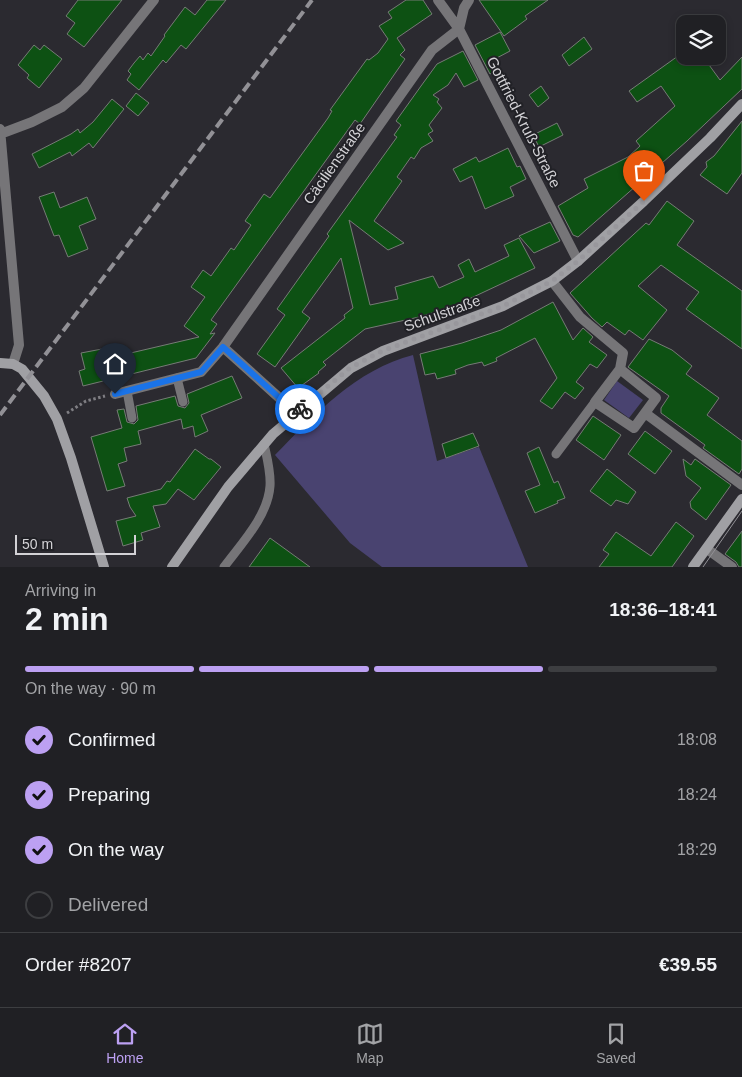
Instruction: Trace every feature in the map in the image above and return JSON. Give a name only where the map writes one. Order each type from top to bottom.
[{"type":"street","points":[[0,134],[62,108],[84,88],[154,0]]},
{"type":"street","name":"Gottfried-Kruß-Straße","points":[[438,0],[459,29],[578,261]]},
{"type":"street","points":[[459,29],[468,0]]},
{"type":"street","name":"Cäcilienstraße","points":[[115,394],[201,372],[223,347],[432,50],[459,29]]},
{"type":"street","name":"Schulstraße","points":[[172,567],[228,486],[264,444],[296,413],[350,368],[382,351],[503,306],[552,281],[578,261],[683,163],[742,104]]},
{"type":"street","points":[[0,130],[19,345],[13,364]]},
{"type":"street","points":[[552,281],[580,317],[623,353],[620,369],[595,402],[634,428],[656,398],[620,369]]},
{"type":"street","points":[[223,347],[296,413]]},
{"type":"street","points":[[0,363],[13,364],[22,369],[44,396],[57,419],[71,458],[104,567]]},
{"type":"street","points":[[645,414],[742,485]]},
{"type":"street","points":[[694,567],[742,500]]},
{"type":"street","points":[[707,549],[732,567]]},
{"type":"lane","points":[[177,378],[183,402]]},
{"type":"lane","points":[[127,391],[132,418]]},
{"type":"lane","points":[[556,454],[595,402]]},
{"type":"lane","points":[[224,567],[257,522],[265,506],[270,488],[270,470],[264,444]]},
{"type":"path","points":[[57,419],[86,401],[115,394]]},
{"type":"shaded area","points":[[413,355],[437,461],[479,447],[528,567],[382,567],[350,543],[275,455],[321,409],[355,382],[373,371]]},
{"type":"shaded area","points":[[617,381],[643,400],[629,418],[604,400]]},
{"type":"building","points":[[78,0],[122,0],[84,47],[67,34],[75,23],[66,16]]},
{"type":"building","points":[[207,0],[226,0],[186,49],[181,45],[166,63],[163,60],[139,90],[127,80],[131,74],[128,71],[134,63],[140,56],[143,60],[148,53],[151,56],[185,7],[195,15]]},
{"type":"building","points":[[406,0],[423,0],[432,14],[397,38],[405,50],[400,55],[405,59],[360,124],[355,120],[211,320],[217,324],[210,334],[215,333],[196,358],[83,386],[79,371],[85,369],[81,353],[102,349],[105,359],[199,337],[184,326],[205,297],[191,287],[203,270],[211,276],[231,248],[234,250],[251,225],[245,221],[264,194],[270,198],[328,118],[332,111],[330,110],[367,59],[369,60],[378,53],[388,39],[379,26],[392,18],[388,12]]},
{"type":"building","points":[[479,0],[548,0],[525,16],[527,19],[504,36]]},
{"type":"building","points":[[500,32],[510,51],[491,61],[496,71],[490,74],[475,45]]},
{"type":"building","points":[[584,37],[592,49],[569,66],[562,55]]},
{"type":"building","points":[[34,45],[40,50],[44,45],[62,59],[39,88],[27,78],[29,75],[18,65]]},
{"type":"building","points":[[463,51],[478,80],[464,87],[456,73],[448,85],[433,95],[439,99],[437,102],[442,108],[429,125],[433,131],[428,134],[433,141],[421,148],[414,159],[411,157],[397,177],[402,181],[374,221],[404,243],[388,250],[349,220],[370,305],[398,299],[395,287],[433,276],[439,288],[464,277],[458,265],[469,259],[475,272],[509,256],[504,245],[519,238],[535,268],[452,307],[419,317],[365,329],[323,362],[326,365],[319,373],[298,388],[281,368],[345,318],[344,315],[353,308],[341,258],[302,312],[310,318],[275,367],[257,354],[285,315],[277,309],[329,236],[327,234],[397,137],[394,135],[401,125],[396,121],[421,86],[437,64]]},
{"type":"building","points":[[676,57],[676,65],[709,65],[720,80],[742,57],[742,89],[687,141],[578,237],[573,235],[558,206],[588,188],[584,179],[628,157],[640,146],[636,141],[675,106],[661,86],[637,102],[629,91]]},
{"type":"building","points":[[541,86],[549,98],[538,107],[529,95]]},
{"type":"building","points":[[136,93],[149,103],[138,116],[126,106]]},
{"type":"building","points":[[112,99],[124,109],[93,148],[89,143],[72,156],[70,152],[39,168],[32,154],[78,129],[80,133],[93,122]]},
{"type":"building","points":[[742,121],[742,173],[727,194],[700,175],[707,167],[706,162],[714,156]]},
{"type":"building","points":[[557,123],[563,135],[539,147],[533,135]]},
{"type":"building","points":[[508,148],[517,167],[520,166],[526,179],[510,187],[514,196],[485,209],[472,176],[460,182],[453,169],[476,157],[479,162]]},
{"type":"building","points":[[54,192],[60,208],[87,197],[96,219],[79,226],[88,249],[68,257],[59,235],[54,236],[39,197]]},
{"type":"building","points":[[667,201],[694,221],[677,245],[742,291],[742,349],[686,309],[699,292],[661,265],[638,286],[667,310],[643,340],[629,330],[625,335],[607,322],[602,327],[570,293],[646,223],[649,225]]},
{"type":"building","points":[[550,222],[560,241],[534,253],[519,236]]},
{"type":"building","points":[[553,302],[573,340],[583,328],[593,337],[589,342],[607,355],[597,368],[590,364],[576,382],[584,388],[575,399],[565,392],[552,409],[540,401],[557,378],[535,338],[496,358],[497,361],[484,366],[482,362],[468,365],[455,370],[456,374],[437,379],[435,373],[425,375],[420,354],[501,330]]},
{"type":"building","points":[[649,339],[672,350],[692,366],[686,374],[719,398],[707,415],[742,441],[742,469],[739,474],[703,448],[705,445],[661,413],[661,408],[669,396],[628,367]]},
{"type":"building","points":[[232,376],[242,398],[201,415],[208,431],[195,437],[193,426],[183,429],[181,419],[138,431],[141,444],[124,448],[127,461],[118,464],[125,486],[107,491],[91,437],[122,428],[117,410],[124,409],[127,422],[134,424],[138,420],[136,406],[175,396],[178,406],[185,408],[189,403],[187,394]]},
{"type":"building","points":[[593,416],[621,435],[604,460],[576,440]]},
{"type":"building","points":[[645,431],[672,451],[655,474],[628,454]]},
{"type":"building","points":[[473,433],[479,446],[446,458],[442,444]]},
{"type":"building","points":[[539,447],[554,483],[558,481],[565,498],[535,513],[525,491],[540,485],[527,453]]},
{"type":"building","points":[[195,449],[221,467],[194,500],[178,489],[166,504],[153,506],[160,527],[141,533],[143,540],[123,546],[116,521],[136,516],[127,498],[161,489],[167,481],[170,482]]},
{"type":"building","points":[[683,459],[691,465],[695,459],[731,485],[706,520],[691,508],[690,502],[701,488],[686,476]]},
{"type":"building","points":[[607,469],[636,492],[628,504],[616,500],[611,506],[590,491]]},
{"type":"building","points":[[676,522],[694,536],[672,567],[599,567],[609,554],[603,550],[616,532],[651,556]]},
{"type":"building","points":[[742,531],[742,567],[739,567],[736,562],[725,554]]},
{"type":"building","points":[[270,538],[310,567],[249,567]]},
{"type":"tram line","points":[[703,567],[742,511]]},
{"type":"railway","points":[[0,415],[312,0]]},
{"type":"way so far","points":[[300,409],[350,368],[382,351],[503,306],[552,281],[578,261],[644,201]]},
{"type":"route","points":[[115,394],[201,372],[223,347],[296,413],[300,409]]}]
